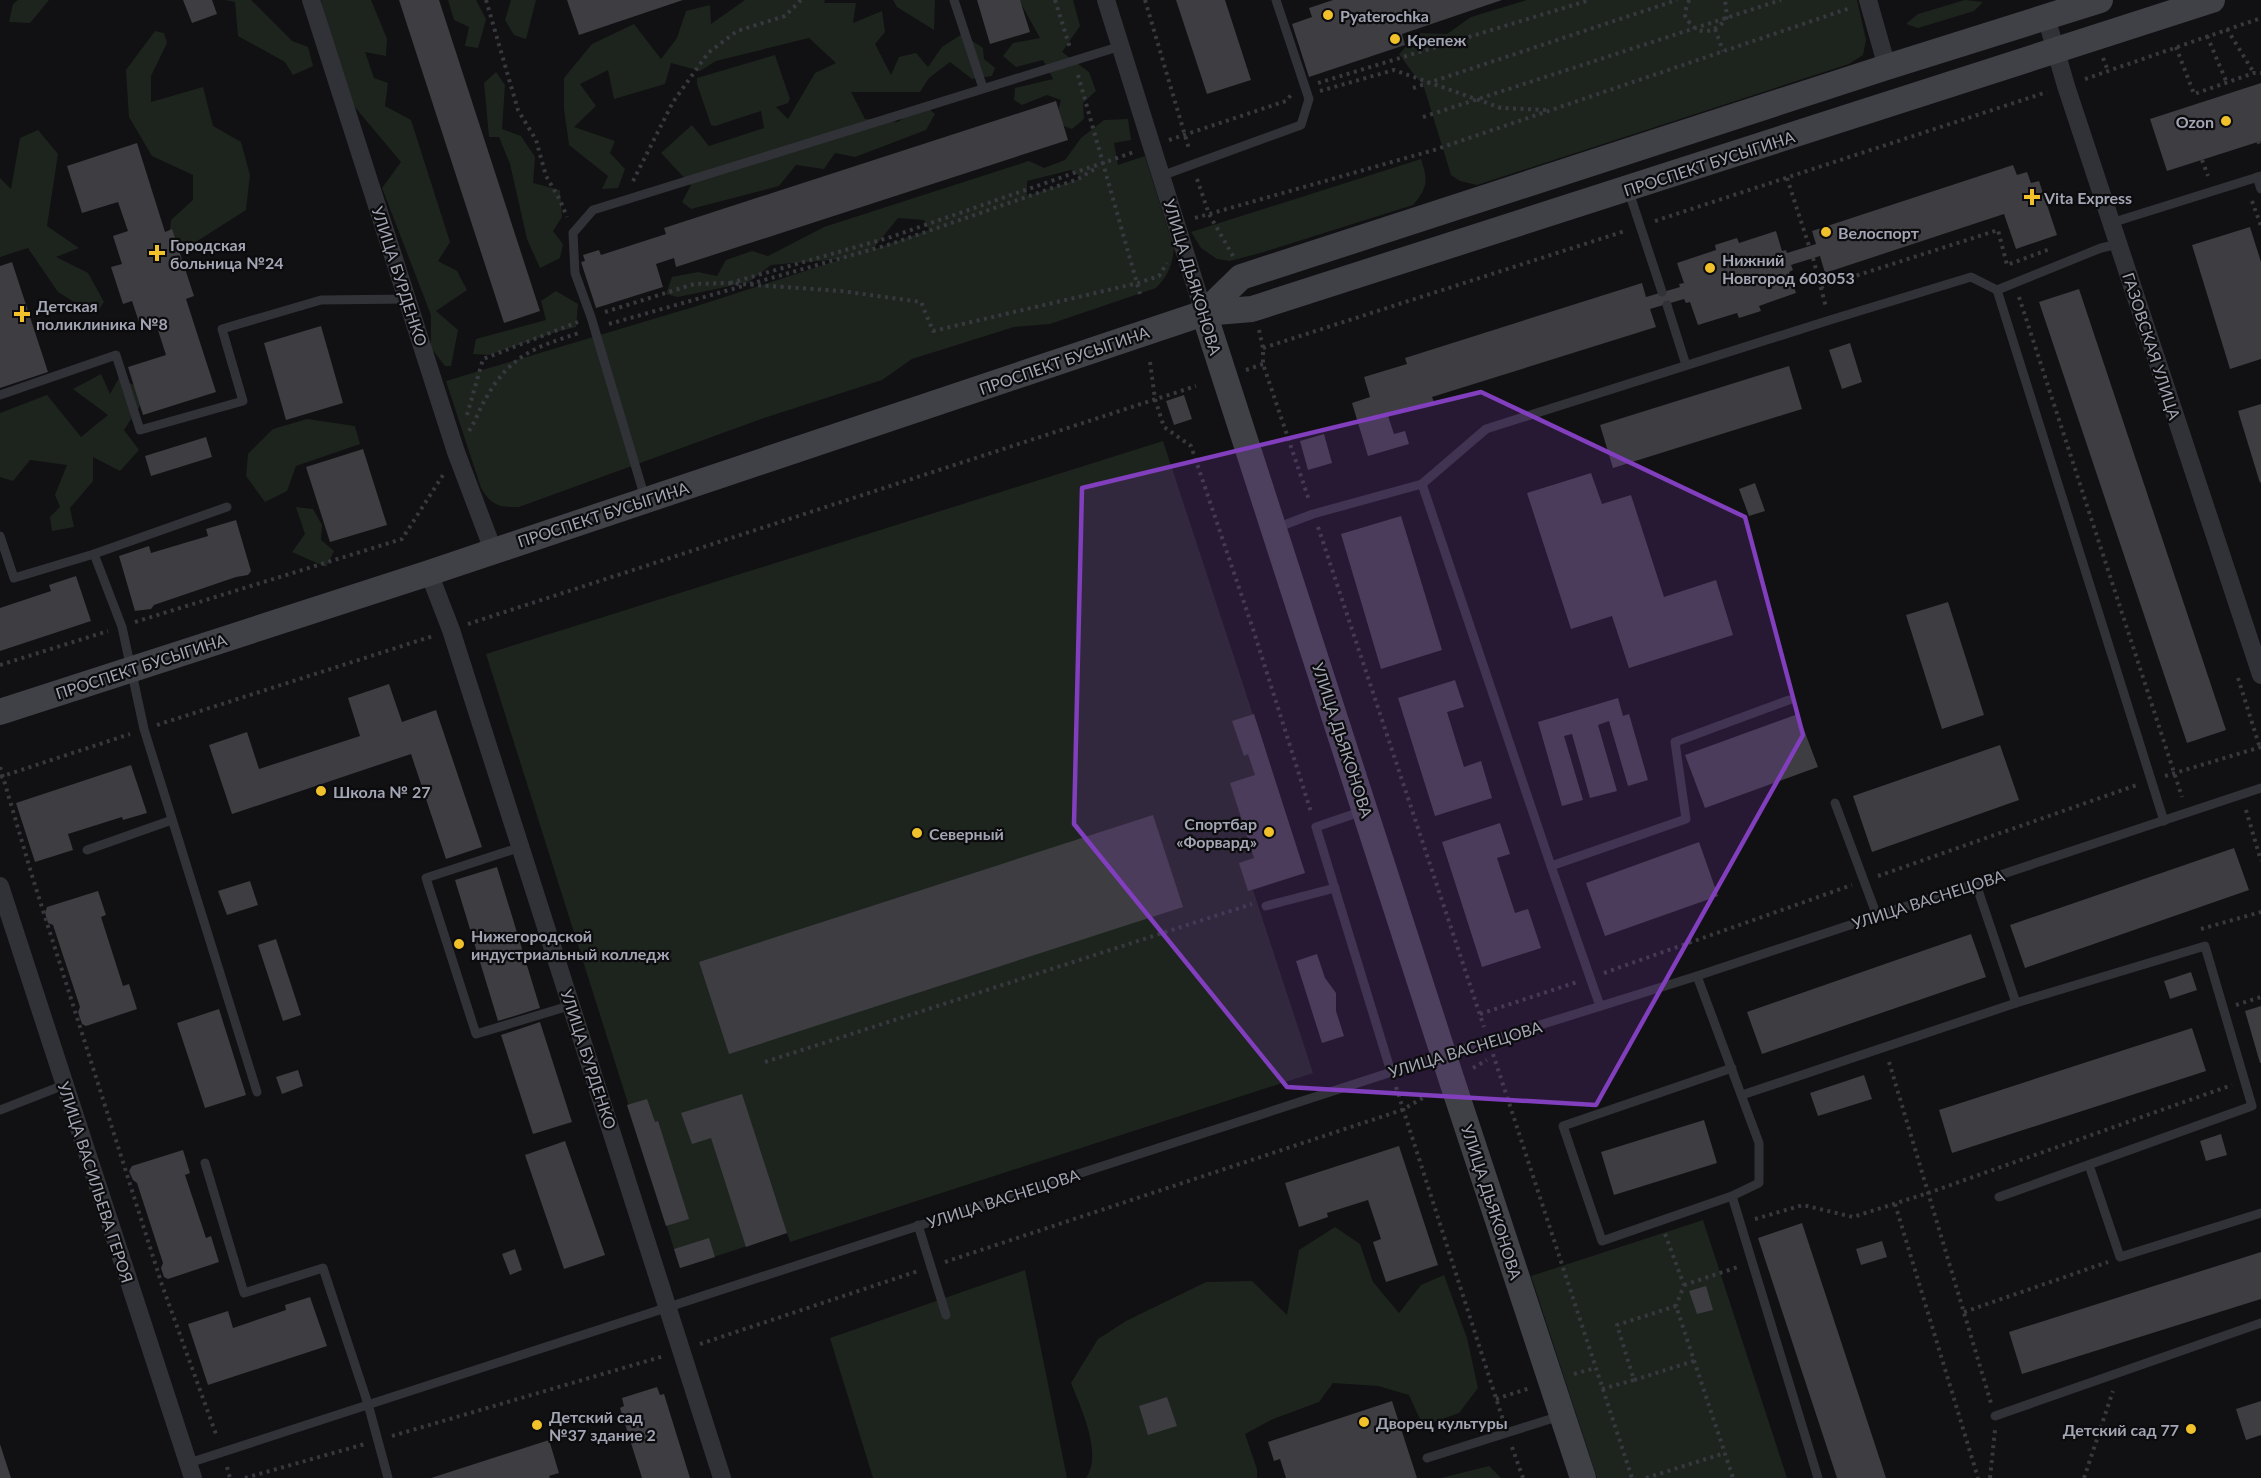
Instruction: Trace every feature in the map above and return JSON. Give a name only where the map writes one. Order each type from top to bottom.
[{"type":"main road","name":"ПРОСПЕКТ БУСЫГИНА","points":[[1204,313],[1241,277],[2100,0]]},
{"type":"main road","name":"ПРОСПЕКТ БУСЫГИНА","points":[[0,712],[429,573],[1204,313],[1252,309],[2212,0]]},
{"type":"main road","name":"УЛИЦА ДЬЯКОНОВА","points":[[1204,313],[1583,1478]]},
{"type":"street","name":"УЛИЦА БУРДЕНКО","points":[[310,0],[456,452],[493,550]]},
{"type":"street","name":"УЛИЦА ДЬЯКОНОВА","points":[[1106,0],[1204,313]]},
{"type":"street","points":[[1868,1],[1887,67]]},
{"type":"street","name":"ГАЗОВСКАЯ УЛИЦА","points":[[2046,17],[2066,86],[2261,675]]},
{"type":"street","name":"УЛИЦА БУРДЕНКО","points":[[429,573],[451,630],[723,1478]]},
{"type":"street","name":"УЛИЦА ВАСИЛЬЕВА ГЕРОЯ","points":[[0,886],[5,922],[64,1085],[191,1470]]},
{"type":"lane","points":[[954,0],[983,88]]},
{"type":"lane","points":[[1161,176],[1301,125],[1309,99],[1276,0]]},
{"type":"lane","points":[[646,500],[591,317],[575,273],[573,233],[593,210],[1121,46]]},
{"type":"lane","points":[[2111,223],[2259,177],[2261,189]]},
{"type":"lane","points":[[1628,189],[1662,292]]},
{"type":"lane","points":[[1275,529],[1313,514],[1422,484],[1486,429],[1830,320],[1971,278],[1997,290],[2101,248],[2118,244]]},
{"type":"lane","points":[[1997,290],[2164,821]]},
{"type":"lane","points":[[0,395],[116,355],[140,430],[243,401],[222,329],[321,300],[408,299]]},
{"type":"lane","points":[[1667,304],[1686,365]]},
{"type":"lane","points":[[1422,484],[1600,1006]]},
{"type":"lane","points":[[0,537],[14,578],[94,554],[227,507]]},
{"type":"lane","points":[[94,554],[122,627],[144,729],[257,1092]]},
{"type":"lane","points":[[1551,866],[1686,819],[1675,742],[1789,700]]},
{"type":"lane","name":"УЛИЦА ВАСНЕЦОВА","points":[[191,1470],[223,1452],[368,1404],[1391,1072],[1697,976],[2261,788]]},
{"type":"lane","points":[[1835,803],[1877,916]]},
{"type":"lane","points":[[1365,811],[1316,827],[1391,1072]]},
{"type":"lane","points":[[87,850],[172,820]]},
{"type":"lane","points":[[521,847],[426,878],[476,1034],[572,1005]]},
{"type":"lane","points":[[1976,884],[2016,1003]]},
{"type":"lane","points":[[1266,906],[1335,888]]},
{"type":"lane","points":[[1742,1095],[2016,1003],[2205,946],[2252,1106],[1999,1197]]},
{"type":"lane","points":[[1697,976],[1732,1068],[1759,1143],[1759,1183],[1732,1196],[1602,1241],[1563,1126],[1732,1068]]},
{"type":"lane","points":[[0,1110],[64,1085]]},
{"type":"lane","points":[[205,1163],[244,1293],[323,1268],[368,1404],[388,1478]]},
{"type":"lane","points":[[2090,1165],[2120,1257],[2261,1213]]},
{"type":"lane","points":[[1732,1196],[1818,1478]]},
{"type":"lane","points":[[918,1225],[946,1315]]},
{"type":"lane","points":[[1995,1416],[2261,1323]]},
{"type":"lane","points":[[1427,1458],[1563,1415]]},
{"type":"path","points":[[486,0],[518,110],[536,140],[546,176],[560,200],[573,233]]},
{"type":"path","points":[[624,200],[673,102],[708,53],[737,31],[785,16],[801,0]]},
{"type":"path","points":[[1055,0],[1140,294]]},
{"type":"path","points":[[1146,0],[1186,134],[1192,165],[1209,214],[1235,260]]},
{"type":"path","points":[[1162,142],[1286,101],[1306,91],[1590,0]]},
{"type":"path","points":[[1413,88],[1677,0]]},
{"type":"path","points":[[1689,0],[1685,12],[1686,18],[1694,28],[1706,32],[1721,26],[1727,17],[1725,0]]},
{"type":"path","points":[[1423,117],[1781,0]]},
{"type":"path","points":[[1176,224],[1434,150],[1868,1]]},
{"type":"path","points":[[1263,348],[2066,86],[2261,18]]},
{"type":"path","points":[[1715,29],[1723,51]]},
{"type":"path","points":[[2227,29],[2254,73]]},
{"type":"path","points":[[2207,36],[2227,82]]},
{"type":"path","points":[[2176,47],[2194,94],[2254,73],[2261,73]]},
{"type":"path","points":[[1286,101],[1295,89],[1306,91],[1394,70],[1501,108],[1550,110]]},
{"type":"path","points":[[2258,141],[2261,147]]},
{"type":"path","points":[[727,284],[891,237],[1142,149]]},
{"type":"path","points":[[2202,160],[2207,175]]},
{"type":"path","points":[[601,326],[675,303],[748,285],[891,244],[1077,179],[1103,163]]},
{"type":"path","points":[[1787,178],[1809,246]]},
{"type":"path","points":[[1821,287],[1998,230],[2007,265],[2175,773]]},
{"type":"path","points":[[2007,265],[2051,248]]},
{"type":"path","points":[[456,452],[483,359],[632,302],[694,284],[841,291],[921,302],[933,331],[1138,283],[1159,276],[1168,258]]},
{"type":"path","points":[[1813,258],[1830,320]]},
{"type":"path","points":[[0,665],[402,539],[448,469],[500,376],[521,356],[537,347],[589,330]]},
{"type":"path","points":[[1259,330],[1263,348],[1263,364],[1632,1478]]},
{"type":"path","points":[[1150,362],[1155,399],[1164,428],[1191,446],[1253,628],[1316,827]]},
{"type":"path","points":[[1245,370],[1263,364]]},
{"type":"path","points":[[2,777],[1196,386]]},
{"type":"path","points":[[1480,1014],[1590,978],[2151,780],[2261,747]]},
{"type":"path","points":[[0,767],[36,890],[162,1285],[223,1452],[230,1478]]},
{"type":"path","points":[[2241,795],[2261,861]]},
{"type":"path","points":[[765,1062],[1258,903],[1266,906]]},
{"type":"path","points":[[2223,1009],[2261,997]]},
{"type":"path","points":[[1885,1047],[1995,1416],[1990,1478]]},
{"type":"path","points":[[244,1478],[682,1351],[1402,1110],[1493,1056],[1504,1052]]},
{"type":"path","points":[[1391,1072],[1523,1478]]},
{"type":"path","points":[[1740,1223],[1803,1205],[1853,1217],[1928,1194],[2244,1081]]},
{"type":"path","points":[[1895,1204],[1978,1478]]},
{"type":"path","points":[[1660,1221],[1684,1285],[1676,1306],[1733,1478]]},
{"type":"path","points":[[1964,1312],[2120,1257]]},
{"type":"path","points":[[1684,1285],[1752,1262]]},
{"type":"path","points":[[1634,1380],[1617,1325],[1676,1306]]},
{"type":"path","points":[[1602,1389],[1694,1361]]},
{"type":"path","points":[[2084,1478],[2120,1373]]},
{"type":"path","points":[[1646,1478],[1725,1453]]},
{"type":"highlighted area","points":[[1481,392],[1745,517],[1803,735],[1596,1105],[1287,1087],[1074,824],[1082,488]]},
{"type":"shaded area","points":[[18,0],[49,0],[30,23],[9,22],[13,4]]},
{"type":"shaded area","points":[[225,0],[251,0],[292,41],[308,47],[313,66],[293,75],[285,62],[238,36],[235,2]]},
{"type":"shaded area","points":[[321,0],[371,0],[387,39],[386,56],[365,52],[374,78],[388,83],[385,106],[411,120],[450,242],[438,261],[457,271],[467,290],[436,311],[458,330],[451,366],[445,366],[431,348],[431,315],[382,188],[401,162],[343,93]]},
{"type":"shaded area","points":[[448,0],[476,0],[486,19],[478,48],[465,46],[469,27],[454,20]]},
{"type":"shaded area","points":[[511,0],[536,0],[526,39],[514,35],[505,20]]},
{"type":"shaded area","points":[[745,0],[825,0],[824,3],[856,3],[853,23],[882,11],[885,32],[875,44],[891,75],[899,57],[916,53],[928,67],[942,47],[962,34],[983,48],[984,59],[995,68],[992,76],[972,79],[950,62],[929,78],[920,92],[851,92],[865,119],[898,122],[922,103],[935,114],[926,130],[855,157],[835,153],[824,169],[796,165],[779,186],[691,209],[682,202],[691,185],[661,153],[692,125],[709,146],[764,128],[761,111],[715,126],[711,125],[697,78],[775,55],[790,99],[788,103],[776,107],[788,119],[815,73],[836,63],[809,38],[716,61],[700,71],[671,63],[665,84],[614,99],[608,70],[580,84],[596,106],[574,127],[615,141],[610,153],[625,169],[618,188],[602,189],[608,176],[569,145],[564,109],[564,78],[592,44],[634,24],[661,59],[677,38],[686,11],[710,5],[711,24]]},
{"type":"shaded area","points":[[893,0],[935,0],[934,30],[897,7]]},
{"type":"shaded area","points":[[1019,0],[1073,0],[1080,26],[1062,52],[1089,72],[1096,91],[1083,103],[1084,119],[1072,129],[1055,123],[1061,100],[1047,95],[1022,105],[1014,100],[1015,88],[1053,79],[1043,60],[1016,67],[1003,56],[1013,43],[1040,38]]},
{"type":"shaded area","points":[[1527,0],[1857,0],[1866,40],[1863,55],[1849,64],[1477,185],[1460,181],[1451,175],[1423,84],[1399,54],[1419,33],[1447,34],[1471,17]]},
{"type":"shaded area","points":[[1965,0],[1983,2],[1974,11],[1918,28],[1906,24],[1918,14]]},
{"type":"shaded area","points":[[155,31],[164,33],[167,43],[151,76],[151,102],[203,87],[213,126],[241,142],[250,175],[246,210],[191,245],[169,241],[171,220],[193,200],[193,175],[152,156],[129,117],[126,70]]},
{"type":"shaded area","points":[[496,72],[505,85],[502,129],[521,136],[535,157],[533,183],[560,190],[562,217],[553,231],[563,244],[560,258],[540,268],[527,239],[510,164],[499,137],[489,137],[484,83]]},
{"type":"shaded area","points":[[1128,119],[1131,140],[1114,143],[1118,165],[1145,156],[1174,249],[1169,270],[1156,288],[1050,324],[1014,327],[912,359],[882,380],[764,418],[519,507],[506,507],[492,502],[481,488],[446,381],[700,305],[842,259],[771,265],[749,282],[678,297],[666,294],[672,277],[698,272],[717,276],[726,260],[752,251],[768,256],[824,227],[1029,161],[1044,168],[1065,160],[1081,138],[1104,120]],"holes":[[[1071,170],[1082,178],[1027,196],[1027,181]],[[898,218],[924,220],[929,230],[872,250]]]},
{"type":"shaded area","points":[[38,130],[58,154],[47,226],[79,248],[56,257],[88,273],[104,302],[95,315],[58,292],[28,248],[0,257],[0,178],[11,189],[20,138]]},
{"type":"shaded area","points":[[1421,159],[1426,178],[1425,184],[1422,193],[1413,205],[1230,261],[1217,259],[1201,248],[1191,232]]},
{"type":"shaded area","points":[[556,291],[578,304],[576,327],[489,355],[473,354],[476,339],[546,320],[541,301]]},
{"type":"shaded area","points":[[101,374],[110,394],[119,378],[149,392],[124,430],[139,450],[120,471],[93,457],[93,481],[70,508],[74,527],[52,531],[50,517],[60,507],[55,495],[67,465],[30,460],[13,481],[0,477],[0,413],[47,395],[81,437],[108,415],[73,389]]},
{"type":"shaded area","points":[[307,419],[355,426],[360,444],[296,466],[287,491],[265,502],[246,476],[248,454],[273,429]]},
{"type":"shaded area","name":"Северный","points":[[1163,441],[1305,873],[1253,890],[1313,1073],[790,1242],[787,1233],[680,1268],[486,654]]},
{"type":"shaded area","points":[[296,507],[313,509],[322,525],[321,540],[334,551],[326,567],[292,552],[305,534]]},
{"type":"shaded area","points":[[1703,1220],[1787,1478],[1597,1478],[1531,1276]]},
{"type":"shaded area","points":[[1335,1227],[1360,1244],[1373,1282],[1399,1313],[1421,1285],[1444,1275],[1467,1338],[1478,1388],[1459,1413],[1423,1426],[1409,1395],[1378,1386],[1333,1383],[1319,1402],[1273,1419],[1245,1434],[1257,1469],[1257,1478],[1086,1478],[1091,1468],[1092,1457],[1089,1431],[1071,1383],[1098,1339],[1126,1321],[1206,1282],[1252,1281],[1287,1315],[1299,1250]]},
{"type":"shaded area","points":[[1025,1270],[1067,1478],[873,1478],[830,1338]]},
{"type":"shaded area","points":[[1489,1466],[1501,1478],[1441,1478]]},
{"type":"building","points":[[183,0],[212,0],[217,14],[192,23]]},
{"type":"building","points":[[399,0],[439,0],[540,311],[504,323]]},
{"type":"building","points":[[567,0],[683,0],[579,35]]},
{"type":"building","points":[[977,0],[1020,0],[1030,32],[990,44]]},
{"type":"building","points":[[1176,0],[1225,0],[1251,80],[1207,94]]},
{"type":"building","points":[[1333,0],[1502,0],[1402,34],[1405,45],[1309,77],[1292,24],[1312,17],[1309,8]]},
{"type":"building","points":[[2261,83],[2261,141],[2167,171],[2150,119]]},
{"type":"building","points":[[1056,101],[1068,140],[676,267],[674,258],[656,264],[663,287],[596,308],[581,262],[585,261],[583,255],[599,250],[601,255],[666,234],[664,228]]},
{"type":"building","points":[[137,143],[165,232],[172,229],[194,296],[186,299],[216,392],[143,415],[128,367],[166,355],[156,324],[141,328],[132,301],[123,304],[111,267],[122,264],[113,236],[128,231],[118,202],[82,213],[67,166]]},
{"type":"building","points":[[2013,165],[2017,175],[2027,172],[2031,183],[2039,181],[2057,235],[2016,249],[2004,214],[1825,273],[1820,256],[1791,265],[1793,270],[1789,272],[1796,293],[1759,306],[1761,311],[1739,318],[1737,313],[1698,325],[1690,302],[1686,303],[1684,299],[1650,309],[1656,327],[1432,397],[1434,402],[1388,416],[1394,434],[1405,431],[1409,444],[1368,456],[1352,403],[1370,397],[1364,377],[1407,364],[1405,358],[1642,283],[1646,297],[1680,287],[1679,284],[1684,283],[1677,263],[1716,250],[1715,245],[1737,238],[1739,243],[1776,231],[1782,251],[1786,250],[1787,253],[1816,244],[1812,231]]},
{"type":"building","points":[[2250,227],[2261,262],[2261,359],[2230,369],[2192,245]]},
{"type":"building","points":[[12,262],[48,372],[0,388],[0,266]]},
{"type":"building","points":[[2079,289],[2226,730],[2187,743],[2039,302]]},
{"type":"building","points":[[321,326],[343,403],[286,420],[264,343]]},
{"type":"building","points":[[1850,343],[1862,382],[1842,389],[1829,350]]},
{"type":"building","points":[[1789,366],[1802,409],[1613,468],[1600,425]]},
{"type":"building","points":[[1184,395],[1192,419],[1174,425],[1166,401]]},
{"type":"building","points":[[2261,404],[2261,482],[2260,483],[2238,411]]},
{"type":"building","points":[[1324,434],[1332,463],[1308,470],[1300,441]]},
{"type":"building","points":[[206,437],[212,457],[151,476],[145,456]]},
{"type":"building","points":[[363,449],[387,525],[330,542],[306,467]]},
{"type":"building","points":[[1591,473],[1602,504],[1631,495],[1664,597],[1716,580],[1733,635],[1629,668],[1612,616],[1571,629],[1527,493]]},
{"type":"building","points":[[1755,483],[1765,511],[1749,516],[1739,489]]},
{"type":"building","points":[[1401,516],[1442,650],[1381,669],[1341,534]]},
{"type":"building","points":[[236,520],[251,571],[248,575],[154,605],[151,609],[135,611],[119,556],[149,546],[151,553],[208,536],[206,529]]},
{"type":"building","points":[[76,576],[91,621],[0,651],[0,608],[51,591],[49,585]]},
{"type":"building","points":[[1948,602],[1984,715],[1942,729],[1906,615]]},
{"type":"building","points":[[1455,680],[1464,707],[1447,712],[1464,767],[1481,761],[1492,798],[1435,816],[1398,698]]},
{"type":"building","points":[[389,684],[402,722],[436,710],[482,847],[446,859],[411,754],[232,814],[209,745],[247,732],[259,769],[360,736],[348,698]]},
{"type":"building","points":[[1618,698],[1623,716],[1629,714],[1648,780],[1628,786],[1609,721],[1598,725],[1617,791],[1590,798],[1572,734],[1564,736],[1583,800],[1562,806],[1538,722]]},
{"type":"building","name":"Спортбар «Форвард»","points":[[1254,714],[1305,873],[1248,891],[1239,863],[1254,858],[1230,783],[1255,775],[1248,754],[1244,756],[1232,721]]},
{"type":"building","points":[[1798,714],[1818,767],[1705,808],[1685,755]]},
{"type":"building","points":[[2000,745],[2019,800],[1872,852],[1853,796]]},
{"type":"building","points":[[131,765],[147,813],[123,820],[122,817],[68,834],[73,850],[35,862],[16,803]]},
{"type":"building","points":[[1153,815],[1183,907],[729,1054],[699,962]]},
{"type":"building","points":[[1500,823],[1510,854],[1497,858],[1515,913],[1528,909],[1541,948],[1482,967],[1442,842]]},
{"type":"building","points":[[1699,842],[1718,896],[1605,936],[1586,883]]},
{"type":"building","points":[[2234,848],[2249,890],[2025,968],[2010,925]]},
{"type":"building","points":[[497,867],[540,1008],[498,1021],[455,880]]},
{"type":"building","points":[[250,881],[258,905],[227,915],[218,891]]},
{"type":"building","points":[[98,891],[106,915],[101,917],[123,986],[129,984],[137,1009],[86,1026],[82,1024],[78,1012],[80,1007],[53,925],[48,923],[45,913],[47,907]]},
{"type":"building","points":[[1971,934],[1986,977],[1762,1054],[1747,1012]]},
{"type":"building","points":[[276,939],[301,1015],[283,1021],[258,945]]},
{"type":"building","points":[[1317,954],[1325,978],[1336,993],[1336,1011],[1344,1036],[1322,1043],[1296,961]]},
{"type":"building","points":[[2191,972],[2197,990],[2170,999],[2164,981]]},
{"type":"building","points":[[2261,1006],[2261,1063],[2260,1063],[2245,1011]]},
{"type":"building","points":[[219,1009],[246,1095],[205,1108],[177,1023]]},
{"type":"building","points":[[540,1022],[572,1122],[533,1134],[501,1035]]},
{"type":"building","points":[[2192,1028],[2206,1071],[1952,1153],[1939,1110]]},
{"type":"building","points":[[298,1070],[303,1086],[282,1094],[276,1077]]},
{"type":"building","points":[[1864,1075],[1872,1099],[1818,1116],[1810,1093]]},
{"type":"building","points":[[742,1094],[787,1233],[746,1247],[711,1138],[692,1144],[681,1113]]},
{"type":"building","points":[[647,1099],[655,1122],[658,1121],[689,1219],[666,1226],[627,1105]]},
{"type":"building","points":[[1704,1120],[1717,1163],[1614,1195],[1601,1152]]},
{"type":"building","points":[[2221,1134],[2227,1155],[2206,1161],[2200,1141]]},
{"type":"building","points":[[565,1141],[605,1255],[564,1269],[525,1155]]},
{"type":"building","points":[[1399,1146],[1438,1265],[1386,1282],[1373,1242],[1381,1239],[1368,1200],[1327,1213],[1328,1217],[1299,1227],[1285,1183]]},
{"type":"building","points":[[183,1150],[190,1173],[185,1175],[206,1238],[211,1236],[219,1262],[168,1279],[164,1277],[161,1268],[163,1263],[137,1183],[129,1171],[132,1166]]},
{"type":"building","points":[[1802,1223],[1886,1478],[1837,1478],[1758,1238]]},
{"type":"building","points":[[709,1238],[715,1257],[680,1268],[674,1249]]},
{"type":"building","points":[[1882,1241],[1887,1257],[1861,1265],[1856,1249]]},
{"type":"building","points":[[515,1249],[522,1270],[510,1275],[502,1254]]},
{"type":"building","points":[[2261,1252],[2261,1299],[2022,1374],[2009,1332]]},
{"type":"building","points":[[1706,1286],[1713,1310],[1697,1314],[1689,1291]]},
{"type":"building","points":[[310,1297],[327,1346],[208,1385],[188,1324],[228,1311],[233,1328],[286,1310],[285,1305]]},
{"type":"building","points":[[657,1387],[660,1395],[664,1394],[690,1478],[642,1478],[620,1408],[624,1406],[622,1398]]},
{"type":"building","points":[[1167,1397],[1177,1426],[1148,1435],[1139,1406]]},
{"type":"building","name":"Дворец культуры","points":[[1392,1401],[1417,1478],[1286,1478],[1280,1459],[1274,1461],[1268,1442]]},
{"type":"building","points":[[2261,1401],[2261,1435],[2246,1440],[2236,1409]]},
{"type":"building","points":[[549,1440],[559,1473],[549,1476],[550,1478],[431,1478]]},
{"type":"building","points":[[0,1444],[11,1478],[0,1478]]},
{"type":"place","name":"Pyaterochka","points":[[1328,15]]},
{"type":"place","name":"Крепеж","points":[[1395,39]]},
{"type":"place","name":"Ozon","points":[[2226,121]]},
{"type":"place","name":"Vita Express","points":[[2032,197]]},
{"type":"place","name":"Велоспорт","points":[[1826,232]]},
{"type":"place","name":"Городская больница №24","points":[[157,253]]},
{"type":"place","name":"Нижний Новгород 603053","points":[[1710,268]]},
{"type":"place","name":"Детская поликлиника №8","points":[[22,314]]},
{"type":"place","name":"Школа № 27","points":[[321,791]]},
{"type":"place","name":"Спортбар «Форвард»","points":[[1269,832]]},
{"type":"place","name":"Северный","points":[[917,833]]},
{"type":"place","name":"Нижегородской индустриальный колледж","points":[[459,944]]},
{"type":"place","name":"Дворец культуры","points":[[1364,1422]]},
{"type":"place","name":"Детский сад №37 здание 2","points":[[537,1425]]},
{"type":"place","name":"Детский сад 77","points":[[2191,1429]]}]
